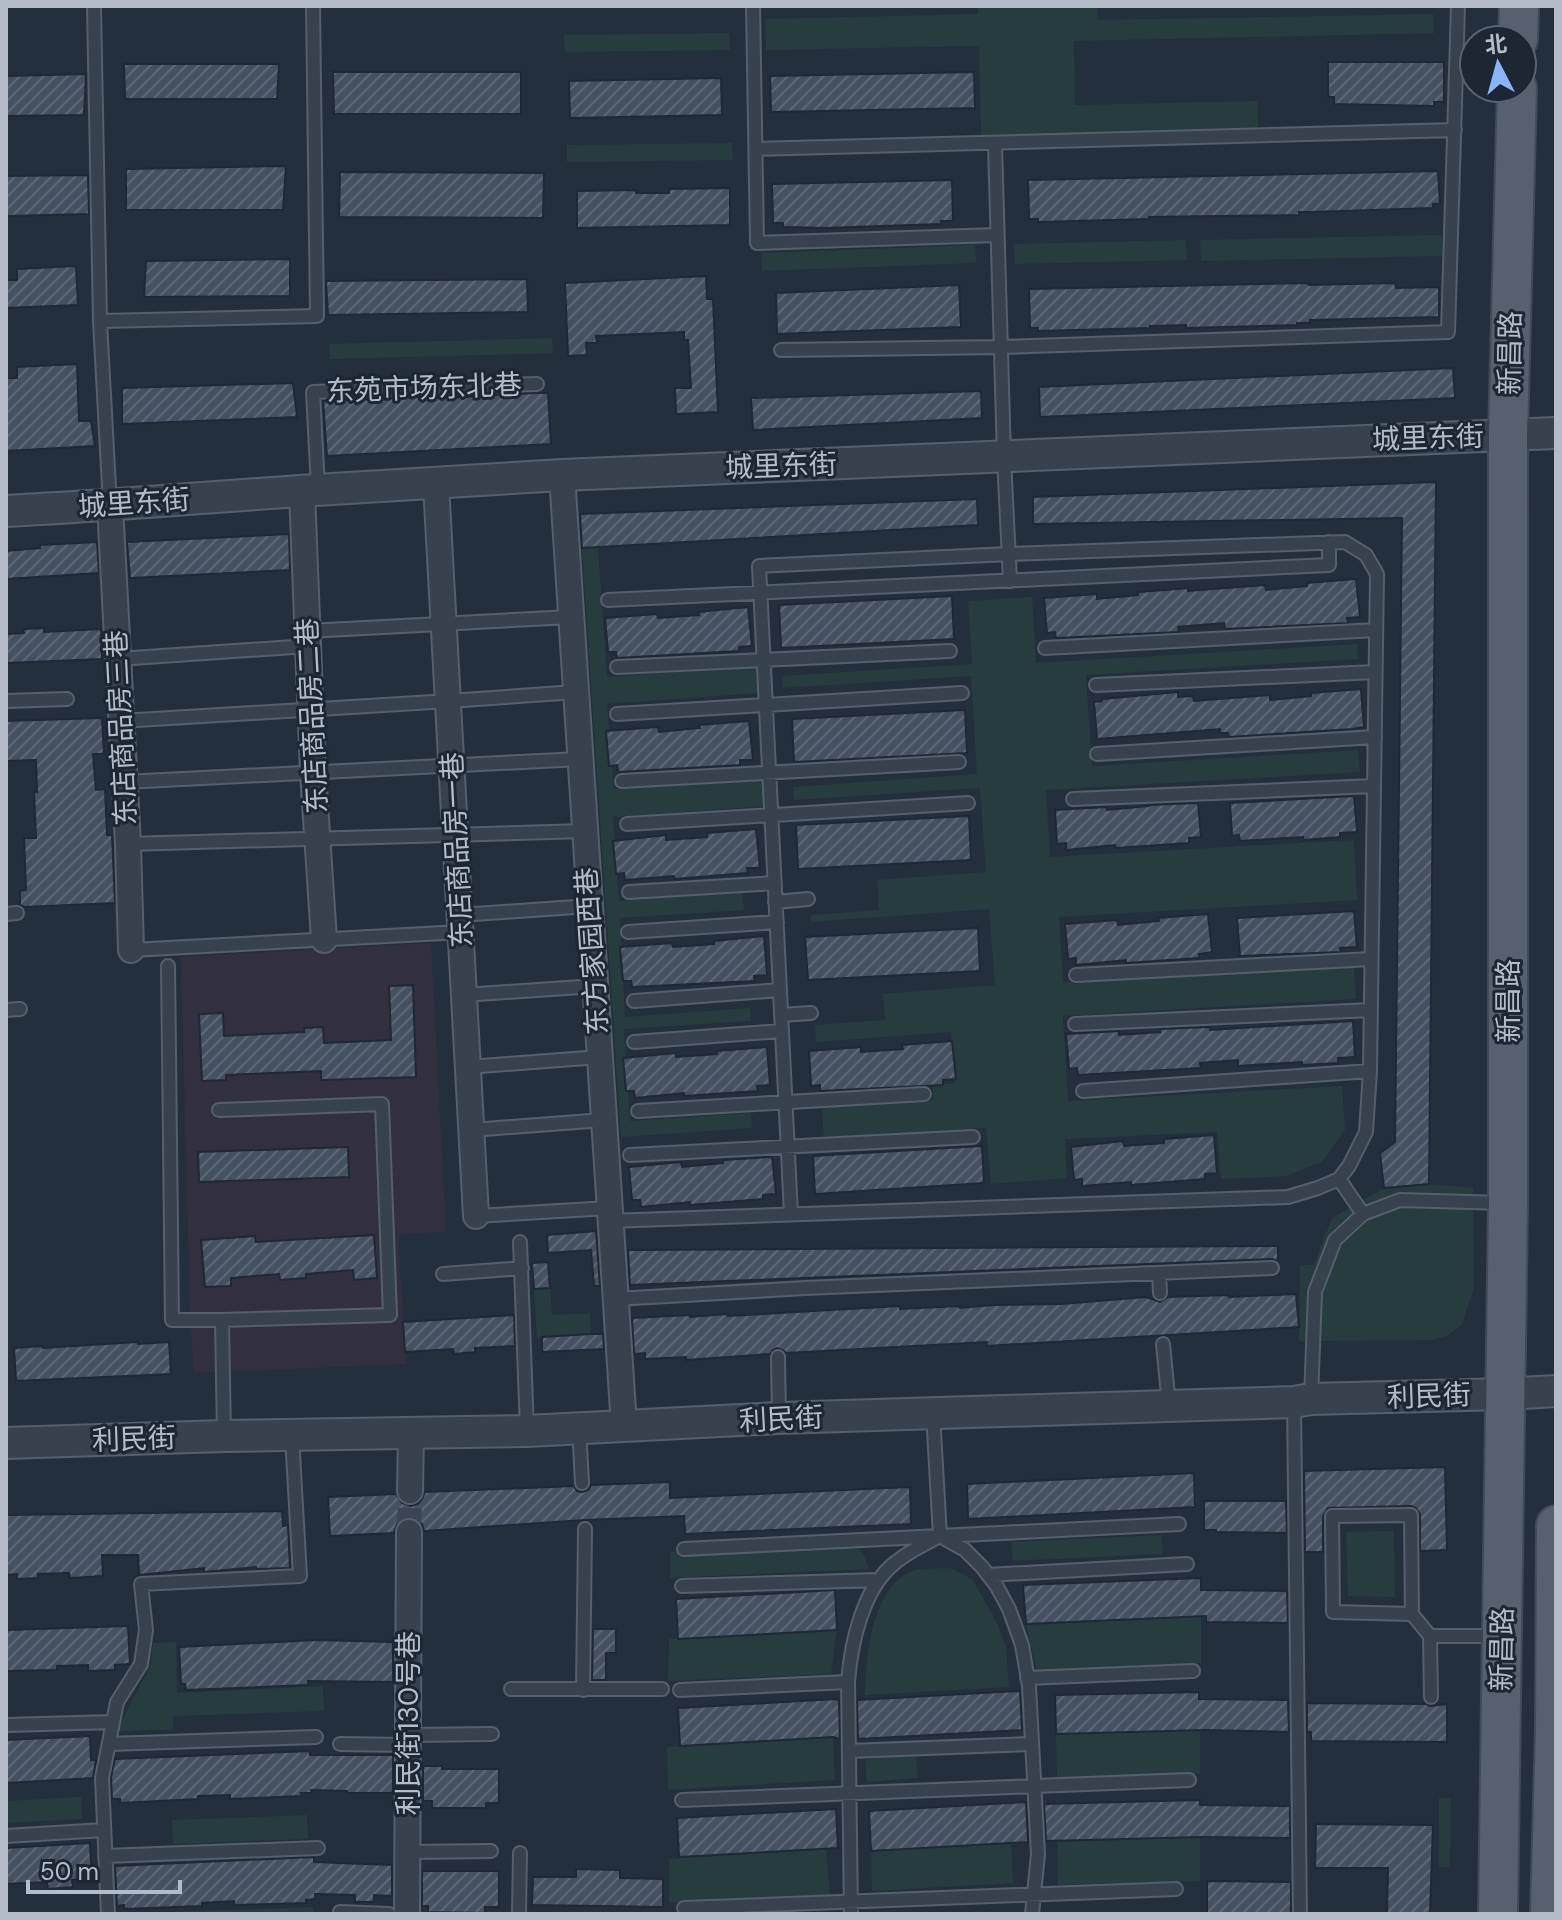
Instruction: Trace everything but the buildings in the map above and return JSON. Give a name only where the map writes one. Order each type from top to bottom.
[{"type":"main road","name":"新昌路","points":[[1498,1914],[1508,1203],[1508,435],[1517,104]]},
{"type":"main road","name":"新昌路","points":[[1550,1914],[1556,1525]]},
{"type":"street","name":"城里东街","points":[[6,511],[562,475],[1556,433]]},
{"type":"street","name":"东方家园西巷","points":[[562,475],[624,1426]]},
{"type":"street","name":"东店商品房一巷","points":[[436,484],[476,1216]]},
{"type":"street","name":"东店商品房二巷","points":[[310,491],[310,710],[324,940]]},
{"type":"street","name":"东店商品房三巷","points":[[110,506],[131,950]]},
{"type":"street","name":"利民街","points":[[6,1443],[527,1431],[779,1418],[1556,1391]]},
{"type":"street","points":[[410,1491],[411,1433]]},
{"type":"street","name":"利民街130号巷","points":[[407,1914],[409,1532]]},
{"type":"lane","points":[[94,6],[100,321],[110,506]]},
{"type":"lane","points":[[100,321],[317,316],[313,6]]},
{"type":"lane","points":[[753,6],[757,243],[997,235]]},
{"type":"lane","points":[[781,350],[1000,347],[1448,332],[1458,6]]},
{"type":"lane","points":[[756,149],[1455,130]]},
{"type":"lane","points":[[995,144],[1010,581]]},
{"type":"lane","name":"东苑市场东北巷","points":[[310,491],[313,392],[537,384]]},
{"type":"lane","points":[[608,600],[1329,565],[1329,542]]},
{"type":"lane","points":[[476,1216],[791,1214],[1288,1197],[1339,1179],[1366,1132],[1370,1071],[1377,574],[1366,555],[1345,542],[1329,542],[759,566],[791,1214]]},
{"type":"lane","points":[[118,659],[444,624],[571,617]]},
{"type":"lane","points":[[1045,648],[1376,630]]},
{"type":"lane","points":[[617,667],[950,651]]},
{"type":"lane","points":[[1096,685],[1375,672]]},
{"type":"lane","points":[[121,721],[576,692]]},
{"type":"lane","points":[[617,714],[962,693]]},
{"type":"lane","points":[[6,701],[67,699]]},
{"type":"lane","points":[[1097,754],[1375,737]]},
{"type":"lane","points":[[124,782],[580,759]]},
{"type":"lane","points":[[622,781],[959,762]]},
{"type":"lane","points":[[1073,799],[1374,786]]},
{"type":"lane","points":[[627,824],[968,803]]},
{"type":"lane","points":[[128,844],[585,831]]},
{"type":"lane","points":[[629,892],[775,883]]},
{"type":"lane","points":[[775,902],[808,899]]},
{"type":"lane","points":[[131,950],[324,940],[589,906]]},
{"type":"lane","points":[[628,932],[777,922]]},
{"type":"lane","points":[[1076,975],[1371,959]]},
{"type":"lane","points":[[168,966],[172,1320],[390,1315],[382,1104],[219,1110]]},
{"type":"lane","points":[[464,995],[595,986]]},
{"type":"lane","points":[[634,1001],[780,990]]},
{"type":"lane","points":[[6,1010],[20,1009]]},
{"type":"lane","points":[[1075,1024],[1371,1010]]},
{"type":"lane","points":[[781,1015],[811,1013]]},
{"type":"lane","points":[[634,1042],[782,1031]]},
{"type":"lane","points":[[468,1067],[599,1057]]},
{"type":"lane","points":[[1083,1091],[1370,1071]]},
{"type":"lane","points":[[638,1111],[924,1094]]},
{"type":"lane","points":[[472,1130],[603,1120]]},
{"type":"lane","points":[[630,1155],[973,1137]]},
{"type":"lane","points":[[1339,1179],[1363,1214]]},
{"type":"lane","points":[[1300,1914],[1302,1400],[1315,1292],[1335,1240],[1363,1214],[1400,1200],[1508,1203]]},
{"type":"lane","points":[[520,1242],[527,1431]]},
{"type":"lane","points":[[443,1274],[522,1268]]},
{"type":"lane","points":[[616,1299],[1272,1268]]},
{"type":"lane","points":[[1159,1273],[1160,1293]]},
{"type":"lane","points":[[775,1290],[776,1306]]},
{"type":"lane","points":[[222,1320],[224,1436]]},
{"type":"lane","points":[[1163,1344],[1169,1406]]},
{"type":"lane","points":[[778,1357],[779,1418]]},
{"type":"lane","points":[[933,1413],[940,1536]]},
{"type":"lane","points":[[579,1428],[582,1483]]},
{"type":"lane","points":[[108,1914],[102,1778],[117,1702],[141,1664],[146,1630],[141,1584],[300,1576],[292,1436]]},
{"type":"lane","points":[[1412,1614],[1333,1612],[1332,1516],[1411,1515],[1412,1614],[1430,1636],[1431,1697]]},
{"type":"lane","points":[[684,1549],[1179,1524]]},
{"type":"lane","points":[[583,1690],[585,1529]]},
{"type":"lane","points":[[940,1536],[965,1550],[996,1585],[1022,1645],[1027,1678],[1038,1854],[1032,1914]]},
{"type":"lane","points":[[850,1908],[850,1652],[874,1586],[894,1562],[940,1536]]},
{"type":"lane","points":[[988,1575],[1187,1564]]},
{"type":"lane","points":[[682,1586],[879,1580]]},
{"type":"lane","points":[[1430,1636],[1502,1636]]},
{"type":"lane","points":[[1027,1678],[1193,1671]]},
{"type":"lane","points":[[680,1690],[848,1682]]},
{"type":"lane","points":[[511,1689],[662,1689]]},
{"type":"lane","points":[[6,1725],[113,1722]]},
{"type":"lane","points":[[340,1744],[492,1734]]},
{"type":"lane","points":[[109,1744],[316,1737]]},
{"type":"lane","points":[[849,1751],[1031,1744]]},
{"type":"lane","points":[[682,1800],[1189,1780]]},
{"type":"lane","points":[[6,1836],[104,1830]]},
{"type":"lane","points":[[105,1856],[318,1848]]},
{"type":"lane","points":[[408,1852],[491,1851]]},
{"type":"lane","points":[[519,1914],[520,1853]]},
{"type":"lane","points":[[684,1908],[850,1908],[1034,1894],[1176,1889]]},
{"type":"lane","points":[[340,1912],[389,1914]]},
{"type":"shaded area","points":[[431,943],[446,1232],[398,1234],[406,1364],[194,1373],[181,957]]},
{"type":"green space","points":[[978,6],[1097,6],[1098,20],[1433,14],[1434,33],[1074,41],[1075,105],[1258,101],[1258,129],[981,135],[979,46],[766,50],[765,19],[978,14]]},
{"type":"green space","points":[[729,33],[730,50],[565,52],[564,35]]},
{"type":"green space","points":[[732,143],[733,160],[567,162],[567,145]]},
{"type":"green space","points":[[1442,235],[1442,256],[1201,261],[1200,240]]},
{"type":"green space","points":[[1186,240],[1187,260],[1015,264],[1014,244]]},
{"type":"green space","points":[[975,245],[976,263],[762,271],[762,253]]},
{"type":"green space","points":[[552,338],[553,353],[330,359],[329,344]]},
{"type":"green space","points":[[598,547],[607,677],[757,667],[759,693],[607,704],[614,789],[764,779],[766,806],[613,817],[619,901],[742,892],[744,910],[620,918],[625,1017],[750,1008],[751,1021],[624,1029],[630,1121],[751,1113],[752,1128],[621,1137],[582,548]]},
{"type":"green space","points":[[1032,597],[1036,663],[1357,644],[1358,659],[1086,675],[1092,766],[1358,750],[1360,772],[1046,790],[1050,857],[1354,840],[1357,900],[1059,917],[1063,983],[1354,967],[1356,999],[1063,1016],[1068,1101],[1342,1086],[1345,1130],[1322,1162],[1286,1176],[1221,1179],[1217,1132],[1065,1139],[1067,1178],[991,1184],[986,1128],[824,1139],[822,1108],[933,1100],[933,1085],[955,1083],[951,1032],[816,1042],[815,1025],[885,1020],[883,994],[995,985],[989,909],[811,922],[811,915],[879,910],[877,880],[986,872],[980,788],[794,800],[793,787],[977,774],[971,676],[783,688],[782,676],[972,664],[968,601]]},
{"type":"green space","points":[[1429,1184],[1473,1188],[1474,1288],[1462,1324],[1449,1335],[1432,1340],[1299,1341],[1300,1265],[1314,1265],[1332,1218],[1384,1188]]},
{"type":"green space","points":[[550,1288],[552,1315],[590,1313],[591,1334],[537,1338],[534,1289]]},
{"type":"green space","points":[[1394,1531],[1395,1597],[1348,1596],[1346,1532]]},
{"type":"green space","points":[[1162,1535],[1163,1554],[1013,1561],[1011,1542]]},
{"type":"green space","points":[[857,1547],[869,1569],[670,1578],[670,1552]]},
{"type":"green space","points":[[951,1568],[972,1579],[997,1623],[1006,1647],[1009,1687],[865,1695],[874,1625],[888,1592],[899,1579],[913,1571]]},
{"type":"green space","points":[[1201,1617],[1201,1663],[1036,1670],[1026,1624]]},
{"type":"green space","points":[[837,1630],[831,1674],[668,1681],[669,1639]]},
{"type":"green space","points":[[176,1642],[177,1693],[323,1686],[324,1711],[173,1716],[173,1730],[116,1731],[151,1665],[153,1643]]},
{"type":"green space","points":[[1200,1730],[1200,1774],[1057,1778],[1056,1734]]},
{"type":"green space","points":[[833,1737],[835,1780],[668,1790],[667,1747]]},
{"type":"green space","points":[[916,1755],[918,1778],[867,1782],[865,1759]]},
{"type":"green space","points":[[81,1797],[82,1819],[6,1823],[6,1801]]},
{"type":"green space","points":[[1439,1798],[1451,1798],[1450,1867],[1439,1867]]},
{"type":"green space","points":[[307,1815],[308,1839],[173,1844],[172,1820]]},
{"type":"green space","points":[[1200,1837],[1200,1881],[1058,1885],[1057,1842]]},
{"type":"green space","points":[[1011,1843],[1013,1883],[872,1891],[871,1851]]},
{"type":"green space","points":[[826,1849],[830,1895],[669,1903],[669,1859]]},
{"type":"green space","points":[[313,1907],[313,1914],[122,1914]]},
{"type":"tunnel","points":[[409,1532],[410,1491]]}]
